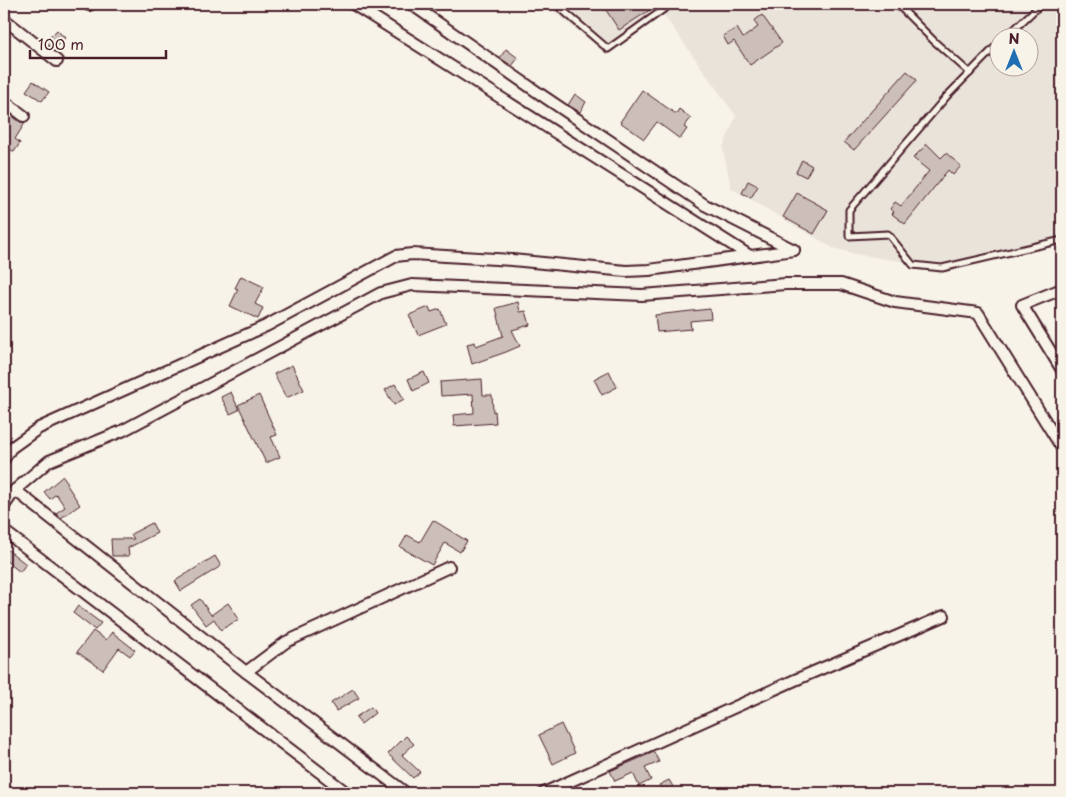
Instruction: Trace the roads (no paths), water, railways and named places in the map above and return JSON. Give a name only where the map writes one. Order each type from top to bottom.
[{"type":"street","points":[[353,4],[750,256]]},
{"type":"street","points":[[4,459],[11,448],[39,428],[266,326],[396,256],[412,254],[626,271],[649,270],[794,250],[705,205],[411,4]]},
{"type":"street","points":[[4,19],[57,61]]},
{"type":"street","points":[[4,101],[24,116]]},
{"type":"street","points":[[4,506],[15,490],[49,461],[122,431],[381,293],[412,285],[642,295],[786,284],[841,284],[895,302],[978,312],[1062,448]]},
{"type":"street","points":[[1062,289],[1022,305],[1062,370]]},
{"type":"street","points":[[15,490],[246,672],[406,793]]},
{"type":"street","points":[[4,531],[347,793]]},
{"type":"street","points":[[246,672],[286,642],[449,568]]},
{"type":"street","points":[[544,793],[795,680],[944,616]]},
{"type":"lane","points":[[563,4],[559,7],[608,49],[667,5]]},
{"type":"lane","points":[[897,4],[935,42],[970,73]]},
{"type":"lane","points":[[1016,28],[1041,4]]},
{"type":"lane","points":[[988,54],[948,96],[849,210],[849,236],[888,234],[913,265],[942,268],[1062,240]]}]
